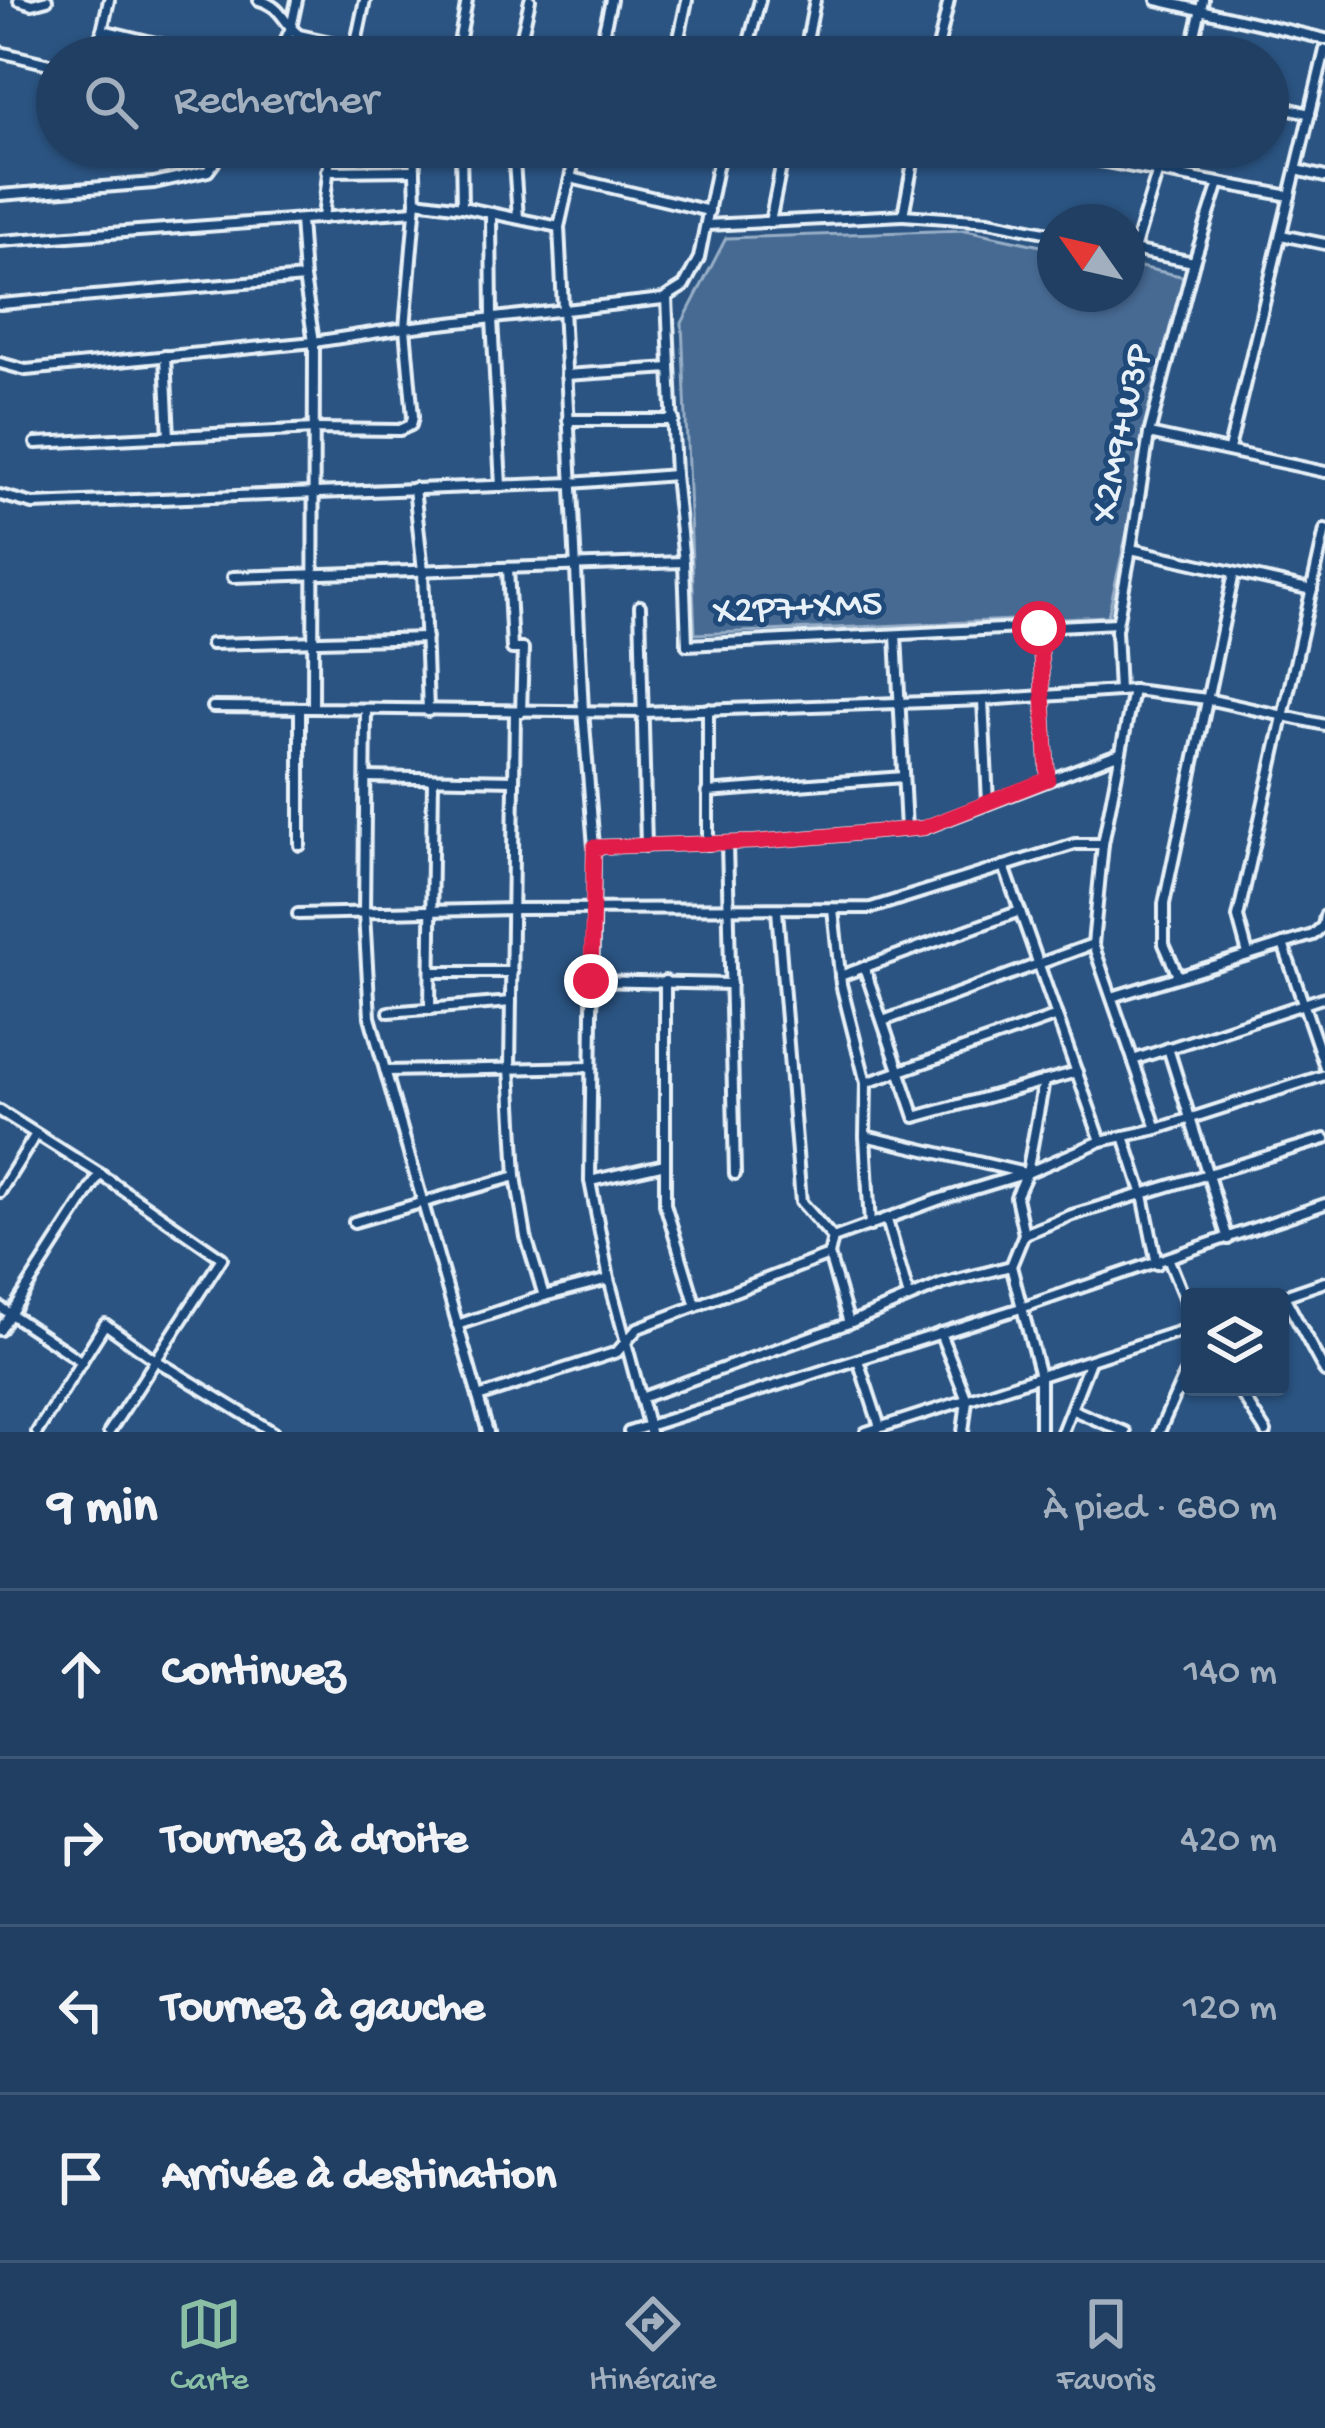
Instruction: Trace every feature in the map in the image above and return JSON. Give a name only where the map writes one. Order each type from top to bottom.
[{"type":"street","points":[[19,0],[32,4],[47,0]]},
{"type":"street","points":[[101,36],[109,0]]},
{"type":"street","points":[[260,0],[282,12],[291,28],[304,36]]},
{"type":"street","points":[[287,36],[297,0]]},
{"type":"street","points":[[358,36],[365,0]]},
{"type":"street","points":[[462,36],[467,0]]},
{"type":"street","points":[[522,36],[530,0]]},
{"type":"street","points":[[603,36],[611,0]]},
{"type":"street","points":[[679,36],[687,0]]},
{"type":"street","points":[[751,36],[760,0]]},
{"type":"street","points":[[808,36],[815,0]]},
{"type":"street","points":[[941,36],[950,0]]},
{"type":"street","points":[[1157,0],[1202,5],[1325,39]]},
{"type":"street","points":[[1195,36],[1202,5]]},
{"type":"street","points":[[102,30],[127,36]]},
{"type":"street","points":[[1229,449],[1325,50]]},
{"type":"street","points":[[0,52],[36,61]]},
{"type":"street","points":[[1289,108],[1310,113]]},
{"type":"street","points":[[0,195],[154,183],[210,168]]},
{"type":"street","points":[[323,218],[328,168]]},
{"type":"street","points":[[461,168],[462,207]]},
{"type":"street","points":[[514,168],[518,218]]},
{"type":"street","points":[[573,168],[560,227],[594,847],[590,1181],[609,1279],[649,1429]]},
{"type":"street","points":[[0,363],[26,370],[314,342],[638,304],[668,296],[684,286],[699,258],[718,168]]},
{"type":"street","points":[[770,222],[781,168]]},
{"type":"street","points":[[903,215],[912,168]]},
{"type":"street","points":[[1137,168],[1290,196]]},
{"type":"street","points":[[1145,209],[1159,168]]},
{"type":"street","points":[[36,443],[400,430],[410,425],[405,328],[415,170],[327,171]]},
{"type":"street","points":[[1297,170],[1325,177]]},
{"type":"street","points":[[571,178],[710,211]]},
{"type":"street","name":"X2M9+W3P","points":[[1119,691],[1118,623],[1149,434],[1219,183]]},
{"type":"street","points":[[0,241],[300,220],[415,206],[462,207],[560,227]]},
{"type":"street","points":[[491,213],[501,486]]},
{"type":"street","points":[[707,225],[903,215],[989,220],[1037,230]]},
{"type":"street","points":[[300,220],[314,342],[313,708]]},
{"type":"street","points":[[1281,235],[1325,244]]},
{"type":"street","points":[[1145,252],[1194,262]]},
{"type":"street","points":[[0,304],[304,278]]},
{"type":"street","name":"X2P7+XM5","points":[[668,296],[687,645],[1118,623]]},
{"type":"street","points":[[165,356],[169,437]]},
{"type":"street","points":[[566,375],[670,368]]},
{"type":"street","points":[[568,420],[674,420]]},
{"type":"street","points":[[1149,434],[1325,472]]},
{"type":"street","points":[[0,495],[33,504],[675,475]]},
{"type":"street","points":[[413,488],[423,571],[428,711]]},
{"type":"street","points":[[1248,954],[1238,917],[1325,530]]},
{"type":"street","points":[[1131,549],[1312,590]]},
{"type":"street","points":[[233,577],[684,562]]},
{"type":"street","points":[[508,568],[512,649],[523,649],[514,780],[510,1068],[516,1176],[526,1237],[544,1296]]},
{"type":"street","points":[[1178,976],[1164,944],[1164,904],[1234,573]]},
{"type":"street","points":[[640,607],[646,846]]},
{"type":"street","points":[[1039,628],[1048,779]]},
{"type":"street","points":[[896,635],[906,830]]},
{"type":"street","points":[[211,644],[426,638]]},
{"type":"street","points":[[1133,690],[1103,844],[1094,944],[1156,1129]]},
{"type":"street","points":[[213,707],[644,712],[1133,690],[1207,699],[1325,724]]},
{"type":"street","points":[[983,700],[988,803]]},
{"type":"street","points":[[299,845],[300,708]]},
{"type":"street","points":[[366,709],[364,914],[370,1017],[488,1432]]},
{"type":"street","points":[[708,709],[708,844]]},
{"type":"street","points":[[594,847],[727,843],[923,828],[1120,753]]},
{"type":"street","points":[[366,777],[514,780]]},
{"type":"street","points":[[707,792],[903,777]]},
{"type":"street","points":[[430,1009],[434,778]]},
{"type":"street","points":[[727,843],[734,1174]]},
{"type":"street","points":[[298,914],[871,908],[1075,844],[1103,844]]},
{"type":"street","points":[[1004,866],[1101,1141]]},
{"type":"street","points":[[833,909],[840,976],[866,1083],[869,1226]]},
{"type":"street","points":[[777,910],[801,1202],[833,1238]]},
{"type":"street","points":[[840,976],[1020,911]]},
{"type":"street","points":[[1112,997],[1313,935],[1325,920]]},
{"type":"street","points":[[833,1238],[1027,1173],[1101,1141],[1156,1129],[1325,1071],[1283,943]]},
{"type":"street","points":[[883,1021],[1094,944]]},
{"type":"street","points":[[864,967],[915,1117],[1077,1072]]},
{"type":"street","points":[[430,972],[512,972]]},
{"type":"street","points":[[591,981],[731,984]]},
{"type":"street","points":[[664,981],[664,1204],[697,1306]]},
{"type":"street","points":[[1133,1060],[1325,997]]},
{"type":"street","points":[[389,1012],[512,1002]]},
{"type":"street","points":[[866,1083],[1057,1016]]},
{"type":"street","points":[[1168,1048],[1228,1239]]},
{"type":"street","points":[[387,1071],[591,1066]]},
{"type":"street","points":[[1040,1432],[1040,1376],[1011,1266],[1024,1234],[1016,1197],[1027,1173],[1044,1081]]},
{"type":"street","points":[[0,1111],[222,1258],[154,1359],[114,1430]]},
{"type":"street","points":[[0,1192],[36,1134]]},
{"type":"street","points":[[865,1136],[1027,1173]]},
{"type":"street","points":[[1124,1136],[1143,1195],[1157,1264]]},
{"type":"street","points":[[1024,1234],[1325,1138]]},
{"type":"street","points":[[590,1181],[664,1164]]},
{"type":"street","points":[[0,1330],[100,1174]]},
{"type":"street","points":[[354,1222],[516,1176]]},
{"type":"street","points":[[629,1432],[1157,1264],[1325,1204]]},
{"type":"street","points":[[886,1220],[909,1298]]},
{"type":"street","points":[[833,1238],[830,1255],[849,1324]]},
{"type":"street","points":[[478,1397],[617,1352],[638,1328],[830,1255]]},
{"type":"street","points":[[1169,1260],[1181,1290]]},
{"type":"street","points":[[641,1398],[849,1324],[942,1284],[1011,1266]]},
{"type":"street","points":[[457,1325],[609,1279]]},
{"type":"street","points":[[1289,1295],[1325,1282]]},
{"type":"street","points":[[0,1306],[82,1362]]},
{"type":"street","points":[[1289,1309],[1325,1372]]},
{"type":"street","points":[[37,1432],[105,1324],[273,1432]]},
{"type":"street","points":[[866,1432],[1181,1331]]},
{"type":"street","points":[[940,1333],[967,1400],[963,1432]]},
{"type":"street","points":[[858,1360],[880,1427]]},
{"type":"street","points":[[1062,1432],[1091,1360]]},
{"type":"street","points":[[1159,1432],[1181,1382]]},
{"type":"street","points":[[1243,1396],[1266,1432]]},
{"type":"street","points":[[1073,1410],[1125,1432]]},
{"type":"shaded area","points":[[966,230],[1037,245],[1037,312],[1145,312],[1145,268],[1185,277],[1108,616],[695,634],[682,323],[726,238]]},
{"type":"route","points":[[591,981],[594,847],[755,842],[923,828],[1048,779],[1039,628]]}]
